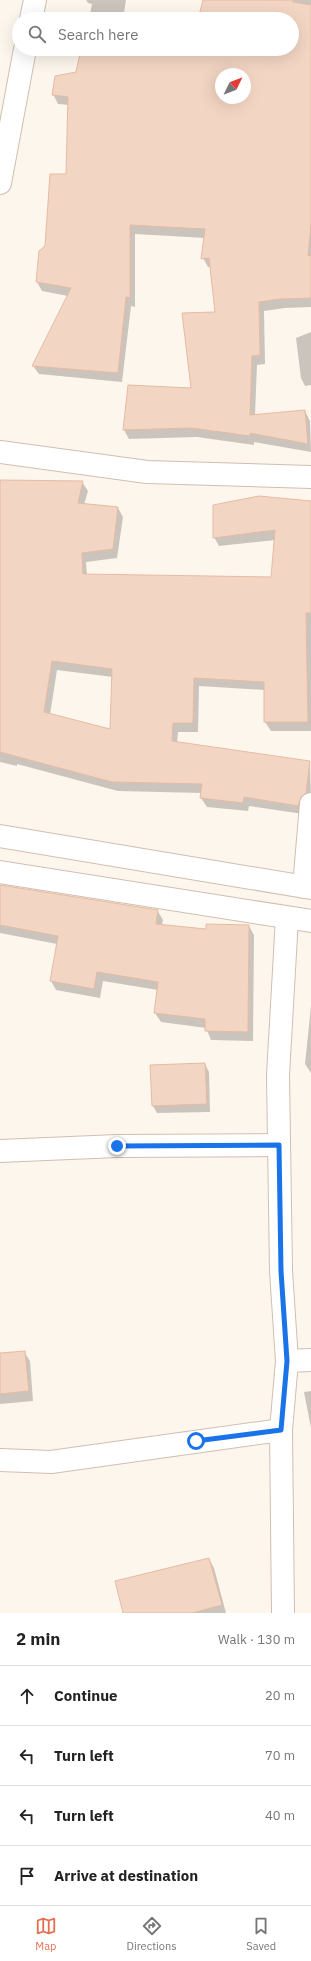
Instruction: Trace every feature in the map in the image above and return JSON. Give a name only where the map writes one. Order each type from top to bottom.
[{"type":"street","points":[[32,12],[35,0]]},
{"type":"street","points":[[0,183],[25,56]]},
{"type":"street","points":[[0,452],[146,472],[311,477]]},
{"type":"street","points":[[0,836],[302,886],[311,804]]},
{"type":"street","points":[[0,872],[311,921]]},
{"type":"street","points":[[283,1613],[281,1430],[287,1361],[281,1271],[278,1075],[286,918]]},
{"type":"street","points":[[0,1151],[117,1146],[279,1145]]},
{"type":"street","points":[[287,1361],[311,1360]]},
{"type":"street","points":[[0,1460],[51,1462],[281,1430]]},
{"type":"building","points":[[203,0],[293,0],[293,2],[311,5],[311,224],[308,256],[311,255],[311,298],[280,299],[259,302],[260,355],[252,356],[250,415],[305,410],[308,444],[250,433],[250,436],[191,428],[123,430],[128,385],[191,388],[182,313],[215,312],[209,258],[201,259],[205,229],[130,225],[130,298],[126,297],[118,373],[32,366],[71,288],[36,282],[39,251],[45,246],[50,174],[66,174],[68,97],[52,95],[55,76],[76,72],[79,56],[299,56],[299,12],[200,12]]},
{"type":"building","points":[[0,480],[83,481],[78,503],[118,507],[113,549],[82,553],[83,574],[271,577],[275,530],[213,538],[213,505],[259,496],[311,501],[311,613],[306,613],[308,722],[264,722],[264,682],[194,678],[193,723],[173,723],[172,741],[310,761],[306,793],[301,797],[298,806],[244,797],[243,803],[200,798],[202,784],[112,782],[0,752]],"holes":[[[52,661],[112,669],[110,729],[44,712]]]},
{"type":"building","points":[[0,885],[158,910],[156,924],[206,929],[206,924],[249,925],[248,1032],[205,1031],[205,1019],[154,1013],[158,982],[97,972],[94,989],[50,981],[58,936],[0,925]]},
{"type":"building","points":[[205,1063],[207,1104],[152,1106],[150,1065]]},
{"type":"building","points":[[25,1351],[29,1391],[0,1394],[0,1353]]},
{"type":"building","points":[[209,1558],[222,1605],[192,1613],[123,1613],[115,1581]]},
{"type":"route","points":[[117,1146],[279,1145],[281,1271],[287,1361],[281,1430],[196,1441]]}]
